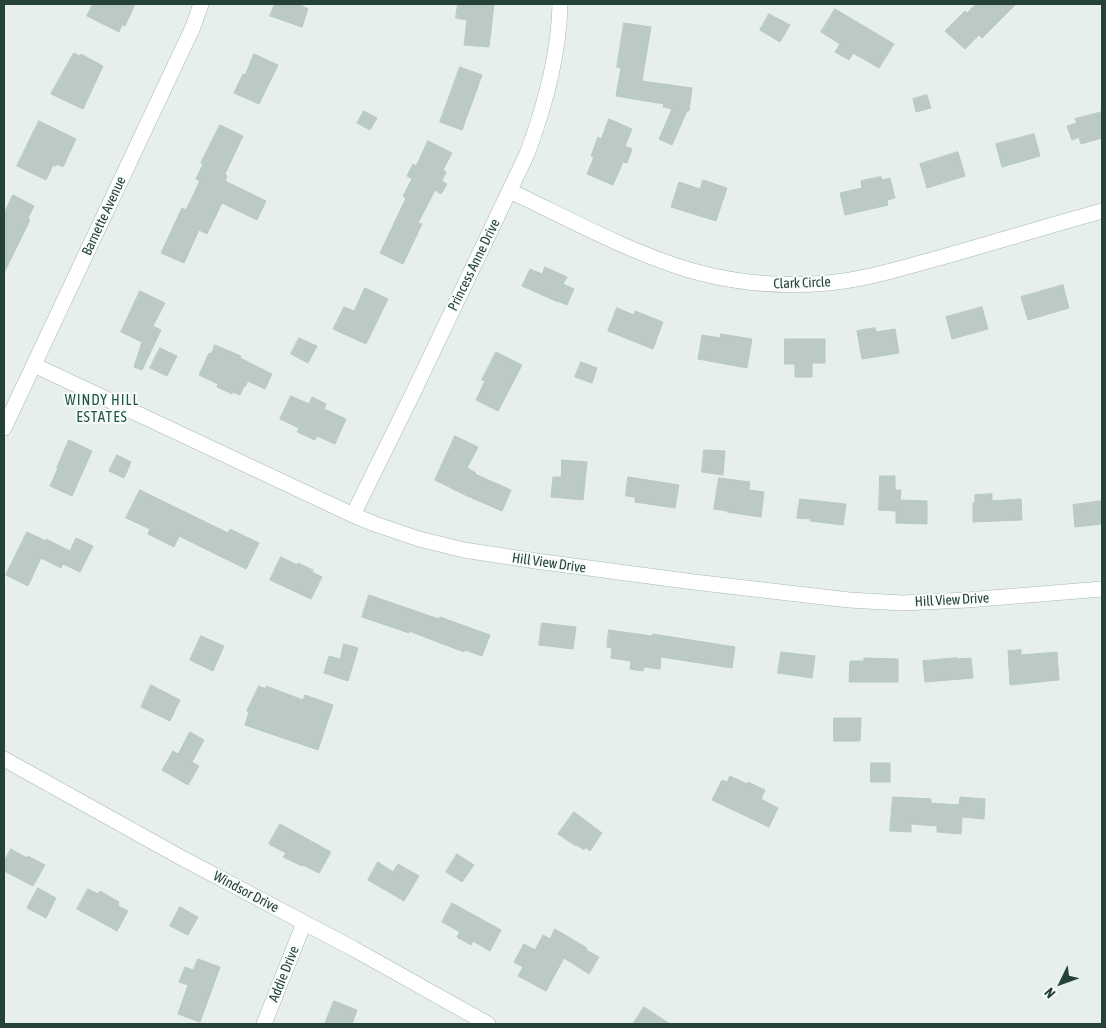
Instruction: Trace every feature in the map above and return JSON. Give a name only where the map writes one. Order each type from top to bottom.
[{"type":"street","name":"Barnette Avenue","points":[[4,428],[193,27],[201,4]]},
{"type":"street","name":"Princess Anne Drive","points":[[353,515],[527,154],[539,123],[550,82],[557,48],[560,4]]},
{"type":"street","name":"Clark Circle","points":[[510,191],[656,259],[728,279],[768,284],[830,283],[876,275],[1102,211]]},
{"type":"street","name":"Hill View Drive","points":[[34,365],[353,515],[419,539],[464,550],[536,562],[674,580],[849,600],[902,603],[967,600],[1102,589]]},
{"type":"street","name":"Windsor Drive","points":[[4,759],[180,857],[362,953],[488,1024]]},
{"type":"street","name":"Addie Drive","points":[[264,1024],[304,923]]},
{"type":"building","points":[[93,4],[135,4],[125,26],[122,25],[119,32],[87,16]]},
{"type":"building","points":[[275,4],[303,4],[302,6],[308,9],[302,27],[270,16]]},
{"type":"building","points":[[458,4],[494,4],[489,47],[464,45],[467,20],[456,18]]},
{"type":"building","points":[[976,4],[1016,4],[982,38],[979,35],[965,49],[945,31],[965,11],[967,13]]},
{"type":"building","points":[[835,9],[894,44],[879,68],[853,53],[849,60],[835,52],[840,44],[821,32]]},
{"type":"building","points":[[769,14],[790,25],[780,42],[760,30]]},
{"type":"building","points":[[624,23],[651,27],[642,81],[692,88],[689,111],[687,111],[672,145],[659,139],[672,109],[663,107],[664,104],[616,96],[621,68],[617,67]]},
{"type":"building","points":[[74,53],[80,56],[81,54],[103,66],[83,109],[51,94]]},
{"type":"building","points":[[254,54],[278,65],[259,104],[234,93],[243,74],[245,75]]},
{"type":"building","points":[[460,67],[482,75],[462,130],[440,122]]},
{"type":"building","points":[[927,95],[931,108],[916,112],[913,99]]},
{"type":"building","points":[[364,111],[377,118],[370,130],[357,123]]},
{"type":"building","points":[[1102,112],[1102,138],[1081,144],[1079,137],[1072,140],[1067,126],[1077,123],[1075,119]]},
{"type":"building","points":[[609,119],[632,129],[625,146],[632,149],[627,163],[623,162],[613,185],[587,174],[594,157],[591,156],[598,137],[601,139]]},
{"type":"building","points":[[39,121],[76,139],[63,167],[57,164],[56,166],[53,165],[46,180],[17,166]]},
{"type":"building","points":[[220,125],[243,136],[225,174],[227,176],[225,181],[266,201],[257,220],[222,203],[207,234],[199,230],[184,263],[161,253],[182,208],[186,210],[200,181],[196,179],[203,164],[201,163]]},
{"type":"building","points":[[1034,134],[1040,156],[1002,167],[996,144]]},
{"type":"building","points":[[428,141],[452,153],[443,170],[446,172],[442,181],[447,184],[441,194],[435,190],[418,223],[422,224],[403,264],[380,253],[406,198],[403,196],[412,179],[407,176],[413,164],[416,166]]},
{"type":"building","points":[[958,152],[965,176],[927,188],[920,164]]},
{"type":"building","points":[[881,177],[882,180],[890,178],[895,198],[887,200],[888,205],[845,215],[840,193],[862,188],[861,181]]},
{"type":"building","points":[[703,180],[727,188],[716,221],[671,207],[679,182],[700,189]]},
{"type":"building","points":[[13,195],[34,206],[28,218],[30,220],[4,273],[4,214]]},
{"type":"building","points":[[545,267],[567,277],[563,284],[574,289],[567,305],[522,286],[530,269],[542,274]]},
{"type":"building","points":[[1063,285],[1069,308],[1028,320],[1021,297]]},
{"type":"building","points":[[365,288],[388,299],[366,344],[333,329],[344,307],[354,311]]},
{"type":"building","points":[[140,291],[165,303],[153,326],[161,330],[142,370],[134,367],[142,342],[121,332]]},
{"type":"building","points":[[982,307],[988,329],[952,339],[946,317]]},
{"type":"building","points":[[617,308],[634,315],[635,311],[663,322],[653,349],[608,331]]},
{"type":"building","points":[[875,328],[876,332],[895,329],[899,353],[862,359],[857,331]]},
{"type":"building","points":[[721,334],[752,339],[747,368],[698,359],[702,335],[720,338]]},
{"type":"building","points":[[299,338],[317,346],[308,363],[291,354]]},
{"type":"building","points":[[785,339],[825,339],[825,363],[812,363],[812,377],[795,377],[795,364],[785,364]]},
{"type":"building","points":[[215,345],[241,356],[240,358],[272,374],[265,389],[248,381],[240,395],[233,392],[232,394],[217,387],[218,384],[199,375],[209,353],[211,354]]},
{"type":"building","points":[[160,348],[177,356],[167,376],[150,368]]},
{"type":"building","points":[[496,352],[522,365],[498,411],[476,400],[485,381],[482,380]]},
{"type":"building","points":[[581,362],[597,368],[592,383],[575,377]]},
{"type":"building","points":[[291,396],[309,404],[312,397],[326,404],[324,409],[346,419],[335,444],[317,436],[315,440],[297,432],[299,428],[280,419]]},
{"type":"building","points":[[455,436],[478,447],[467,468],[475,474],[511,490],[502,511],[435,480]]},
{"type":"building","points":[[69,440],[92,451],[72,496],[50,486]]},
{"type":"building","points":[[704,450],[725,451],[723,475],[702,472]]},
{"type":"building","points":[[117,455],[131,462],[124,478],[109,471]]},
{"type":"building","points":[[562,460],[587,462],[583,500],[551,497],[553,477],[561,477]]},
{"type":"building","points":[[880,476],[895,476],[895,490],[901,490],[900,500],[927,501],[927,524],[896,523],[896,511],[879,510]]},
{"type":"building","points":[[628,477],[679,485],[675,508],[635,502],[635,497],[626,496]]},
{"type":"building","points":[[719,478],[750,482],[749,490],[764,492],[761,517],[714,509]]},
{"type":"building","points":[[140,490],[228,533],[230,529],[259,543],[246,569],[179,536],[174,547],[148,534],[150,529],[126,518]]},
{"type":"building","points":[[992,494],[992,501],[1021,499],[1022,520],[973,522],[975,495]]},
{"type":"building","points":[[800,499],[846,504],[843,525],[797,518]]},
{"type":"building","points":[[1102,501],[1102,524],[1075,527],[1073,505]]},
{"type":"building","points":[[27,532],[70,551],[76,538],[93,546],[80,572],[63,564],[61,568],[41,558],[28,586],[6,575]]},
{"type":"building","points":[[281,557],[313,570],[312,572],[322,577],[311,599],[270,580]]},
{"type":"building","points":[[369,595],[490,635],[482,656],[465,650],[464,652],[409,631],[409,633],[362,617]]},
{"type":"building","points":[[542,623],[576,627],[573,649],[539,645]]},
{"type":"building","points":[[609,630],[652,636],[653,634],[735,647],[732,668],[661,657],[660,669],[644,667],[643,671],[630,669],[631,661],[611,658],[612,648],[607,647]]},
{"type":"building","points":[[201,636],[224,646],[213,671],[190,660]]},
{"type":"building","points":[[344,644],[358,648],[348,681],[324,673],[329,656],[340,659]]},
{"type":"building","points":[[1021,650],[1021,655],[1057,652],[1059,680],[1010,685],[1008,651]]},
{"type":"building","points":[[781,652],[815,656],[812,678],[778,673]]},
{"type":"building","points":[[864,658],[898,659],[898,682],[849,682],[850,661],[864,661]]},
{"type":"building","points":[[971,658],[973,678],[925,682],[923,661]]},
{"type":"building","points":[[151,685],[180,700],[170,721],[141,707]]},
{"type":"building","points":[[259,686],[266,689],[266,686],[303,700],[305,695],[333,705],[318,750],[245,725],[249,712],[247,711]]},
{"type":"building","points":[[834,718],[861,718],[860,741],[834,741]]},
{"type":"building","points":[[190,732],[204,740],[192,762],[199,766],[188,785],[162,770],[173,751],[178,754]]},
{"type":"building","points":[[871,763],[890,763],[890,782],[871,782]]},
{"type":"building","points":[[730,776],[765,790],[761,799],[778,808],[769,827],[712,800],[722,780],[727,782]]},
{"type":"building","points":[[893,797],[931,799],[931,803],[959,805],[960,797],[985,799],[984,819],[962,817],[961,834],[937,832],[937,826],[911,824],[911,832],[890,831]]},
{"type":"building","points":[[574,812],[602,833],[590,851],[585,847],[584,850],[576,846],[558,834]]},
{"type":"building","points":[[280,824],[331,852],[319,873],[283,857],[286,853],[269,844]]},
{"type":"building","points":[[11,849],[45,865],[33,886],[4,871],[4,862]]},
{"type":"building","points":[[457,854],[474,865],[462,882],[446,872]]},
{"type":"building","points":[[378,862],[393,872],[398,864],[419,876],[404,901],[368,880]]},
{"type":"building","points":[[38,888],[56,898],[46,918],[27,908]]},
{"type":"building","points":[[88,889],[98,894],[100,891],[119,902],[118,906],[128,911],[117,931],[77,909]]},
{"type":"building","points":[[452,903],[501,930],[490,951],[473,941],[471,945],[457,937],[460,932],[442,922]]},
{"type":"building","points":[[180,907],[198,917],[188,935],[170,926]]},
{"type":"building","points":[[555,929],[599,957],[589,974],[564,958],[546,991],[518,976],[523,967],[514,962],[524,944],[535,950],[543,935],[550,939]]},
{"type":"building","points":[[198,959],[220,967],[200,1022],[178,1014],[188,985],[179,982],[185,967],[193,970]]},
{"type":"building","points":[[334,1001],[357,1010],[352,1024],[325,1024]]},
{"type":"building","points":[[644,1007],[670,1024],[633,1024]]},
{"type":"district","name":"WINDY HILL ESTATES","points":[[102,408]]}]
